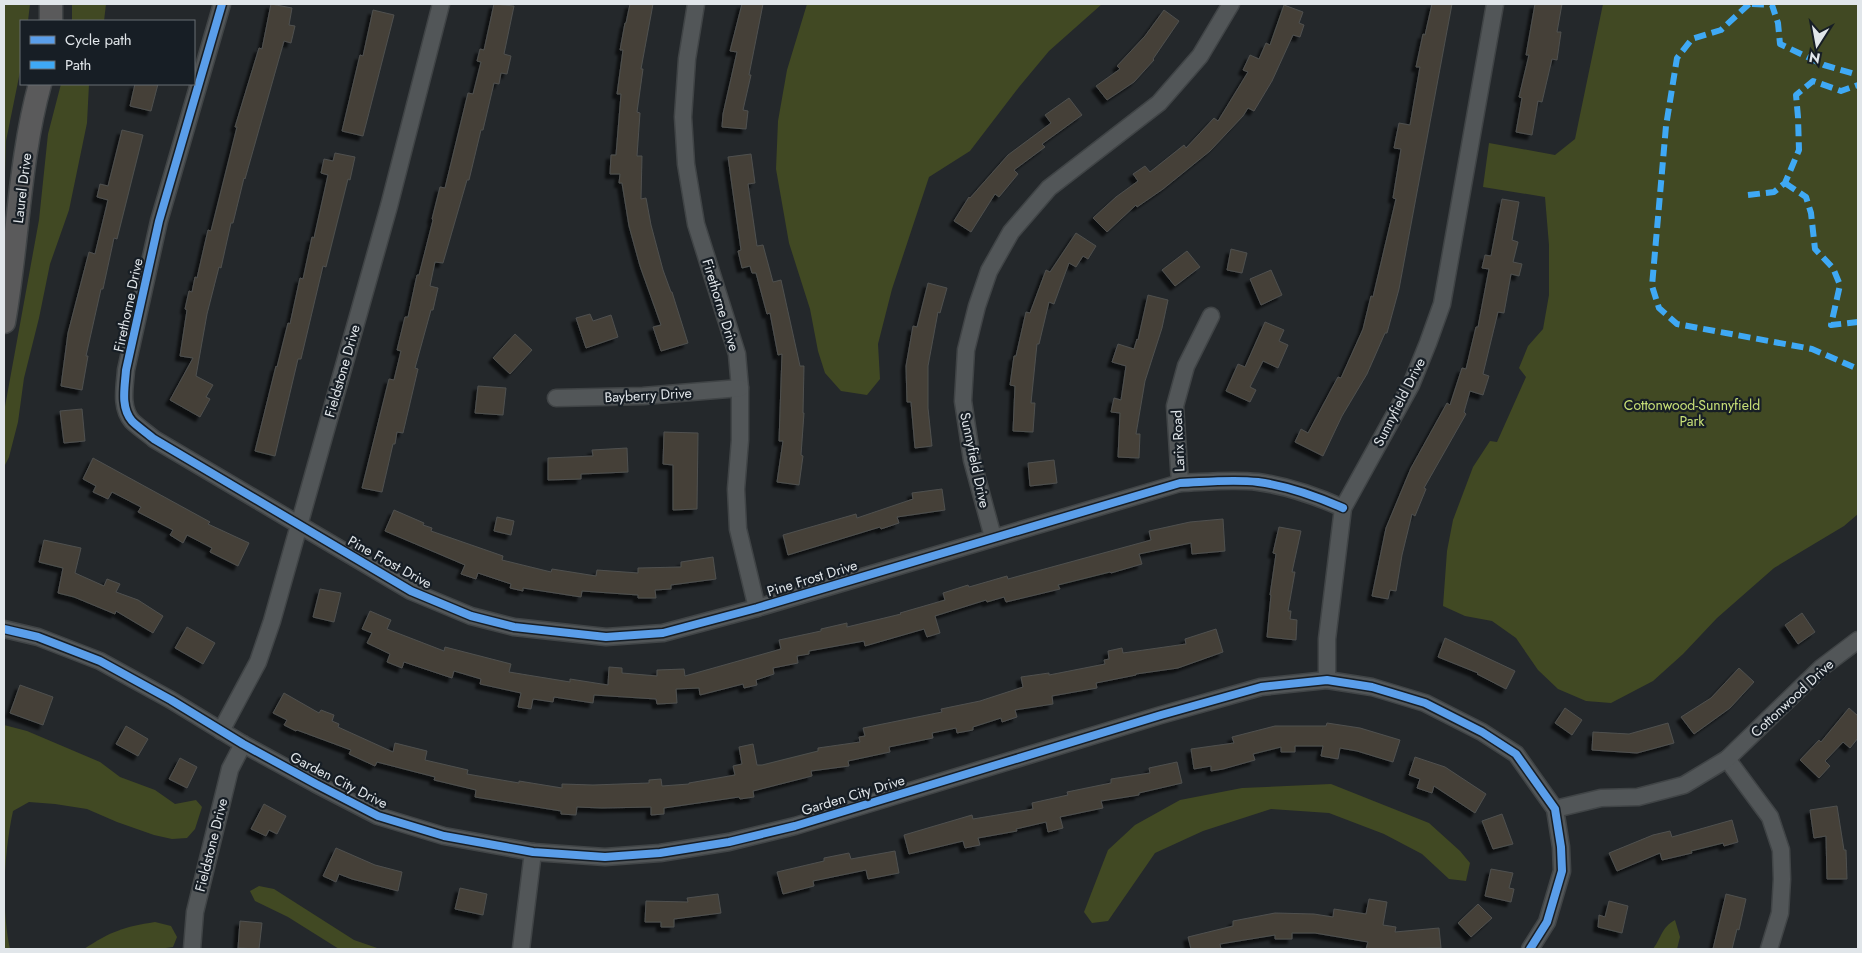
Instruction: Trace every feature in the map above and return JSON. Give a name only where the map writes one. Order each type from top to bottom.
[{"type":"street","points":[[51,4],[51,20]]},
{"type":"street","name":"Firethorne Drive","points":[[222,4],[159,220],[132,342],[124,394],[126,409],[131,420],[154,438],[299,525]]},
{"type":"street","name":"Fieldstone Drive","points":[[221,731],[258,662],[272,621],[388,206],[441,4]]},
{"type":"street","name":"Firethorne Drive","points":[[696,4],[687,59],[683,117],[686,164],[696,224],[737,354],[740,388],[740,440],[736,488],[738,529],[757,608]]},
{"type":"street","name":"Sunnyfield Drive","points":[[993,537],[972,460],[963,401],[966,350],[977,306],[989,271],[1011,232],[1049,188],[1160,103],[1200,56],[1232,4]]},
{"type":"street","name":"Sunnyfield Drive","points":[[1327,680],[1327,638],[1343,508],[1411,385],[1442,304],[1495,4]]},
{"type":"street","name":"Laurel Drive","points":[[4,322],[29,132],[40,85]]},
{"type":"street","name":"Larix Road","points":[[1180,482],[1176,406],[1186,366],[1211,316]]},
{"type":"street","name":"Bayberry Drive","points":[[556,398],[644,396],[740,388]]},
{"type":"street","name":"Pine Frost Drive","points":[[299,525],[411,591],[471,616],[514,627],[606,637],[663,634],[757,608],[1180,482],[1258,482],[1312,494],[1343,508]]},
{"type":"street","name":"Garden City Drive","points":[[4,629],[38,636],[100,661],[171,700],[243,744],[378,816],[444,836],[532,852],[605,856],[660,853],[729,842],[795,826],[1142,720],[1261,687],[1327,680],[1372,687],[1425,703],[1482,732],[1516,754],[1555,809],[1561,847],[1562,871],[1547,922],[1530,949]]},
{"type":"street","name":"Cottonwood Drive","points":[[1555,809],[1601,798],[1638,797],[1684,785],[1727,759],[1821,668],[1858,640]]},
{"type":"street","name":"Fieldstone Drive","points":[[192,949],[194,912],[230,769],[243,744]]},
{"type":"street","points":[[1727,759],[1770,817],[1781,850],[1780,913],[1769,949]]},
{"type":"street","points":[[521,949],[532,852]]},
{"type":"green space","points":[[4,4],[30,4],[28,20],[20,20],[20,72],[6,141],[4,206]]},
{"type":"green space","points":[[72,4],[106,4],[104,20],[72,20]]},
{"type":"green space","points":[[807,4],[1102,4],[1049,51],[970,151],[929,177],[892,289],[878,344],[880,379],[867,395],[841,391],[825,373],[818,351],[810,309],[789,243],[776,169],[778,121],[787,70]]},
{"type":"green space","name":"Cottonwood-Sunnyfield Park","points":[[1603,4],[1858,4],[1858,514],[1844,526],[1774,568],[1717,618],[1683,654],[1653,681],[1611,703],[1586,701],[1558,689],[1538,670],[1516,638],[1492,621],[1465,616],[1443,606],[1447,551],[1453,520],[1473,467],[1490,441],[1497,442],[1526,377],[1519,368],[1528,346],[1543,329],[1549,295],[1549,245],[1545,197],[1483,187],[1489,143],[1555,155],[1575,139]]},
{"type":"green space","points":[[61,85],[89,85],[87,123],[69,210],[50,264],[24,378],[18,422],[9,457],[4,467],[4,412],[39,220],[48,134]]},
{"type":"green space","points":[[4,725],[27,731],[100,762],[120,777],[155,790],[175,804],[196,800],[202,807],[195,829],[187,838],[172,839],[117,822],[87,809],[29,802],[13,811],[7,844],[5,880],[5,916],[10,949],[4,949]]},
{"type":"green space","points":[[1331,784],[1429,823],[1460,851],[1470,863],[1466,881],[1449,879],[1422,854],[1384,834],[1329,813],[1271,809],[1203,831],[1155,853],[1108,921],[1092,923],[1084,912],[1108,850],[1135,825],[1180,800],[1242,788]]},
{"type":"green space","points":[[259,886],[274,889],[354,940],[380,949],[339,949],[288,917],[255,901],[250,891]]},
{"type":"green space","points":[[1675,920],[1680,937],[1677,949],[1653,949],[1664,930]]},
{"type":"green space","points":[[155,922],[171,926],[177,937],[173,947],[159,949],[84,949],[118,931]]},
{"type":"building","points":[[271,4],[292,8],[289,25],[295,26],[291,43],[284,41],[244,178],[233,223],[231,223],[221,268],[219,267],[207,314],[196,376],[213,385],[206,397],[210,399],[200,417],[170,400],[193,358],[180,356],[187,310],[185,309],[189,291],[192,292],[195,277],[197,278],[208,230],[211,231],[237,127],[235,127],[259,48],[262,49]]},
{"type":"building","points":[[494,4],[514,6],[504,54],[511,56],[507,74],[501,73],[499,84],[494,83],[469,180],[467,180],[443,263],[435,262],[430,286],[438,288],[415,368],[418,369],[403,433],[397,432],[382,492],[362,488],[389,379],[394,380],[401,351],[397,350],[405,317],[408,317],[440,187],[445,188],[468,93],[473,94],[481,62],[477,61],[480,49],[484,50]]},
{"type":"building","points":[[630,4],[653,4],[641,69],[643,69],[637,112],[640,113],[637,156],[642,156],[641,199],[646,198],[663,270],[688,343],[661,351],[653,327],[661,325],[640,266],[629,226],[622,183],[619,183],[620,174],[610,174],[611,155],[616,155],[621,94],[617,94],[623,50],[620,50]]},
{"type":"building","points":[[742,4],[763,4],[743,110],[748,111],[746,129],[722,127],[723,114],[737,52],[730,51]]},
{"type":"building","points":[[1432,4],[1452,4],[1399,289],[1387,333],[1385,333],[1367,374],[1342,416],[1323,456],[1295,442],[1301,429],[1308,433],[1338,377],[1341,378],[1363,329],[1371,296],[1373,297],[1396,199],[1393,198],[1401,149],[1394,148],[1399,123],[1410,125],[1420,67],[1416,67]]},
{"type":"building","points":[[1535,4],[1562,4],[1557,32],[1561,32],[1557,60],[1552,59],[1542,102],[1538,101],[1532,135],[1516,132],[1522,98],[1519,97],[1529,55],[1526,55]]},
{"type":"building","points":[[1284,5],[1303,12],[1299,23],[1304,25],[1300,37],[1293,35],[1272,81],[1254,111],[1248,108],[1243,116],[1210,151],[1163,189],[1137,207],[1136,205],[1107,232],[1093,218],[1116,197],[1138,181],[1133,174],[1145,166],[1150,172],[1184,145],[1186,148],[1214,118],[1218,121],[1248,72],[1243,70],[1250,55],[1259,59],[1266,43],[1270,45]]},
{"type":"building","points":[[373,10],[394,15],[363,136],[342,131],[360,55],[363,56]]},
{"type":"building","points":[[1164,10],[1179,21],[1154,60],[1134,82],[1107,100],[1096,86],[1120,69],[1117,66],[1145,36]]},
{"type":"building","points":[[135,85],[158,85],[151,111],[130,106]]},
{"type":"building","points":[[1069,98],[1082,115],[1042,144],[1045,147],[1014,170],[1018,174],[999,197],[995,194],[971,232],[954,221],[969,197],[1008,155],[1051,123],[1045,115]]},
{"type":"building","points":[[122,130],[143,135],[117,239],[114,238],[103,289],[101,289],[86,356],[88,356],[82,390],[61,386],[68,333],[89,252],[95,254],[108,200],[97,197],[100,184],[108,186]]},
{"type":"building","points":[[335,153],[355,157],[326,267],[323,266],[301,359],[298,359],[275,456],[255,451],[276,366],[288,323],[290,324],[300,278],[303,279],[312,237],[314,238],[328,175],[321,173],[324,159],[333,161]]},
{"type":"building","points":[[751,154],[755,183],[748,184],[757,246],[763,245],[773,282],[781,280],[800,366],[804,366],[804,413],[801,455],[803,456],[799,485],[777,482],[783,441],[779,441],[782,354],[778,355],[770,313],[767,314],[756,273],[752,273],[750,266],[742,268],[738,251],[741,250],[728,157]]},
{"type":"building","points":[[1502,199],[1519,202],[1512,240],[1518,242],[1513,262],[1522,264],[1519,276],[1511,274],[1504,313],[1498,312],[1483,374],[1489,376],[1483,395],[1470,391],[1464,412],[1466,414],[1424,488],[1426,489],[1415,516],[1412,514],[1396,591],[1390,590],[1388,599],[1372,596],[1386,528],[1411,468],[1447,403],[1450,405],[1462,368],[1466,369],[1476,327],[1478,327],[1489,269],[1482,268],[1485,255],[1491,256]]},
{"type":"building","points":[[1076,233],[1096,246],[1088,259],[1083,256],[1076,267],[1069,263],[1054,304],[1049,302],[1039,344],[1037,344],[1031,403],[1035,403],[1033,432],[1013,431],[1015,386],[1010,385],[1014,356],[1016,356],[1026,312],[1030,313],[1046,270],[1050,272]]},
{"type":"building","points":[[1231,249],[1247,253],[1242,273],[1227,270]]},
{"type":"building","points":[[1187,251],[1200,267],[1175,286],[1162,270]]},
{"type":"building","points":[[1271,270],[1282,295],[1261,305],[1250,279]]},
{"type":"building","points":[[928,283],[947,288],[940,313],[938,312],[928,366],[928,408],[932,446],[915,448],[911,402],[907,402],[906,366],[913,326],[917,327]]},
{"type":"building","points":[[1148,295],[1168,300],[1162,328],[1145,381],[1136,434],[1140,434],[1139,458],[1118,457],[1120,413],[1111,412],[1114,398],[1121,400],[1126,366],[1112,362],[1118,344],[1134,349],[1138,340]]},
{"type":"building","points":[[590,314],[593,321],[611,315],[618,337],[586,348],[576,318]]},
{"type":"building","points":[[1265,322],[1284,330],[1279,341],[1288,345],[1278,368],[1263,361],[1250,387],[1256,390],[1250,402],[1226,391],[1238,364],[1245,367]]},
{"type":"building","points":[[515,334],[532,350],[510,374],[493,358]]},
{"type":"building","points":[[478,386],[506,388],[503,415],[475,413]]},
{"type":"building","points":[[82,409],[85,441],[64,443],[60,411]]},
{"type":"building","points":[[664,432],[698,433],[697,509],[673,510],[673,465],[663,464]]},
{"type":"building","points":[[627,448],[628,472],[581,474],[581,479],[548,480],[548,458],[593,456],[592,450]]},
{"type":"building","points":[[93,458],[210,522],[208,524],[249,543],[238,566],[210,552],[212,548],[187,535],[183,543],[170,535],[173,530],[138,512],[141,507],[112,492],[108,499],[93,492],[96,486],[83,479]]},
{"type":"building","points":[[1054,460],[1057,483],[1030,486],[1028,463]]},
{"type":"building","points":[[942,489],[945,510],[897,517],[899,523],[788,555],[783,535],[856,514],[857,518],[913,499],[912,493]]},
{"type":"building","points":[[394,510],[424,523],[423,525],[432,528],[431,531],[503,556],[502,560],[551,572],[552,569],[596,576],[597,570],[638,573],[638,568],[681,567],[681,562],[713,557],[716,579],[671,585],[671,589],[655,590],[656,598],[638,598],[638,595],[582,591],[581,597],[523,588],[523,591],[510,588],[511,584],[478,573],[476,579],[461,574],[465,565],[385,531]]},
{"type":"building","points":[[497,517],[514,521],[511,535],[494,531]]},
{"type":"building","points":[[1223,519],[1225,551],[1192,554],[1191,543],[1139,554],[1142,564],[1058,585],[1060,589],[1006,602],[1004,597],[987,602],[986,600],[935,616],[940,633],[927,637],[924,629],[865,646],[864,641],[809,651],[809,654],[797,656],[798,663],[773,668],[774,674],[756,680],[757,685],[744,688],[743,684],[700,695],[699,688],[676,689],[677,703],[657,704],[656,699],[594,695],[593,703],[554,697],[553,702],[533,699],[531,709],[518,707],[521,693],[480,684],[481,679],[454,671],[452,678],[404,662],[402,668],[387,662],[390,654],[367,643],[372,633],[362,629],[370,611],[391,620],[387,629],[444,651],[445,647],[511,664],[509,672],[570,682],[570,679],[608,685],[609,667],[622,668],[622,673],[657,676],[657,670],[684,669],[685,676],[781,649],[779,640],[847,623],[847,627],[901,614],[945,600],[943,593],[968,585],[969,587],[1007,576],[1008,579],[1151,540],[1149,531],[1190,522]]},
{"type":"building","points":[[1279,527],[1301,531],[1292,572],[1295,572],[1288,611],[1291,611],[1290,619],[1297,620],[1296,640],[1267,637],[1270,595],[1276,554],[1273,553]]},
{"type":"building","points":[[44,540],[81,548],[75,573],[104,586],[107,579],[120,584],[116,592],[138,600],[163,616],[153,633],[116,611],[115,614],[74,597],[58,593],[63,568],[39,562]]},
{"type":"building","points":[[320,589],[341,593],[334,622],[313,617]]},
{"type":"building","points":[[1802,613],[1815,632],[1798,644],[1785,625]]},
{"type":"building","points":[[187,627],[215,643],[203,664],[175,648]]},
{"type":"building","points":[[1216,629],[1223,652],[1178,668],[1136,674],[1096,683],[1097,688],[1052,696],[1053,704],[1015,710],[1017,717],[1002,722],[1001,718],[973,727],[973,730],[957,733],[956,728],[932,733],[933,738],[889,747],[890,752],[848,761],[849,766],[811,771],[812,776],[753,791],[754,797],[740,799],[739,797],[664,808],[664,814],[651,815],[651,807],[577,807],[576,815],[561,814],[561,811],[475,797],[476,790],[434,780],[435,777],[377,762],[375,766],[349,754],[351,750],[284,725],[287,720],[273,713],[284,693],[319,713],[321,710],[334,715],[332,721],[339,724],[338,727],[393,752],[395,743],[427,751],[425,760],[468,770],[467,774],[519,783],[519,781],[562,788],[562,784],[649,783],[649,780],[661,779],[662,786],[689,784],[735,775],[733,766],[742,764],[739,747],[753,744],[757,765],[762,765],[818,751],[818,748],[860,742],[859,737],[865,736],[863,728],[942,712],[941,709],[980,701],[1023,687],[1021,677],[1049,673],[1049,675],[1105,664],[1104,660],[1109,659],[1108,651],[1122,648],[1123,653],[1186,644],[1185,639]]},
{"type":"building","points":[[1445,638],[1515,671],[1506,689],[1478,673],[1438,657]]},
{"type":"building","points":[[1739,668],[1754,682],[1730,708],[1694,734],[1681,717],[1711,698]]},
{"type":"building","points":[[20,685],[53,697],[43,725],[10,713]]},
{"type":"building","points":[[1565,708],[1582,720],[1572,735],[1555,723]]},
{"type":"building","points":[[1849,708],[1858,716],[1858,738],[1850,748],[1843,742],[1825,761],[1830,766],[1819,778],[1800,760],[1819,740],[1821,742]]},
{"type":"building","points":[[1327,723],[1360,728],[1400,740],[1393,762],[1340,748],[1338,759],[1321,756],[1323,746],[1295,746],[1295,752],[1281,752],[1281,747],[1253,754],[1255,760],[1223,769],[1211,771],[1211,766],[1194,769],[1191,749],[1234,743],[1232,737],[1275,726],[1326,726]]},
{"type":"building","points":[[1668,723],[1674,743],[1637,753],[1592,750],[1593,732],[1629,734]]},
{"type":"building","points":[[126,726],[148,739],[138,756],[116,744]]},
{"type":"building","points":[[1415,757],[1445,767],[1486,794],[1475,813],[1434,786],[1432,793],[1417,788],[1420,779],[1409,775]]},
{"type":"building","points":[[180,758],[197,767],[187,788],[169,779]]},
{"type":"building","points":[[1177,762],[1182,783],[1139,793],[1139,795],[1101,801],[1103,808],[1060,817],[1063,828],[1048,832],[1046,822],[1016,829],[1017,831],[978,838],[980,845],[965,848],[963,841],[909,854],[904,835],[972,815],[973,819],[1033,809],[1032,803],[1068,795],[1067,792],[1111,783],[1111,779],[1150,773],[1149,768]]},
{"type":"building","points":[[264,804],[286,816],[277,834],[269,830],[266,836],[251,829]]},
{"type":"building","points":[[1837,806],[1844,850],[1846,850],[1847,879],[1827,879],[1826,836],[1814,838],[1810,810]]},
{"type":"building","points":[[1502,814],[1513,844],[1493,849],[1482,821]]},
{"type":"building","points":[[1732,820],[1738,842],[1724,846],[1723,843],[1662,860],[1660,853],[1617,871],[1609,853],[1653,835],[1670,831],[1672,837]]},
{"type":"building","points":[[336,848],[375,865],[402,872],[398,891],[339,874],[336,882],[323,876]]},
{"type":"building","points":[[895,851],[899,873],[868,879],[866,870],[813,881],[814,886],[783,894],[777,872],[824,861],[824,858],[849,853],[851,859]]},
{"type":"building","points":[[1491,869],[1513,873],[1509,888],[1514,889],[1511,902],[1485,896]]},
{"type":"building","points":[[460,888],[487,894],[483,915],[455,909]]},
{"type":"building","points":[[718,894],[721,913],[674,919],[674,927],[661,927],[661,922],[645,922],[646,901],[688,902],[687,898]]},
{"type":"building","points":[[1726,894],[1746,899],[1739,930],[1737,929],[1732,949],[1713,949]]},
{"type":"building","points":[[1369,899],[1387,902],[1383,925],[1396,927],[1395,932],[1439,928],[1441,948],[1366,949],[1368,942],[1315,933],[1292,933],[1292,939],[1275,939],[1275,935],[1220,944],[1221,949],[1191,949],[1188,937],[1233,926],[1233,921],[1275,913],[1314,914],[1333,917],[1334,909],[1366,914]]},
{"type":"building","points":[[1609,901],[1628,906],[1622,933],[1598,927],[1599,915],[1605,917]]},
{"type":"building","points":[[1478,904],[1492,918],[1471,937],[1458,923]]},
{"type":"building","points":[[240,921],[262,923],[259,949],[238,948]]},
{"type":"marked path","points":[[1749,4],[1721,30],[1692,39],[1677,58],[1666,126],[1652,286],[1659,308],[1677,324],[1812,349],[1858,369]]},
{"type":"marked path","points":[[1752,4],[1772,5],[1778,23],[1780,44],[1824,65],[1858,75]]},
{"type":"marked path","points":[[1748,195],[1774,192],[1785,183],[1799,150],[1796,95],[1813,81],[1841,91],[1858,85]]},
{"type":"marked path","points":[[1785,183],[1806,197],[1811,213],[1815,249],[1833,268],[1840,285],[1831,325],[1858,322]]},
{"type":"cycle path","points":[[222,4],[159,221],[126,370],[124,396],[126,409],[132,421],[154,439],[411,591],[471,616],[514,627],[606,637],[663,633],[757,608],[1180,483],[1258,482],[1302,492],[1343,508]]},
{"type":"cycle path","points":[[4,629],[38,637],[100,661],[171,700],[243,744],[378,816],[444,836],[533,852],[605,857],[660,853],[729,842],[795,826],[1161,715],[1261,687],[1327,680],[1372,687],[1425,703],[1482,732],[1516,754],[1555,809],[1561,847],[1562,871],[1547,922],[1530,949]]}]
